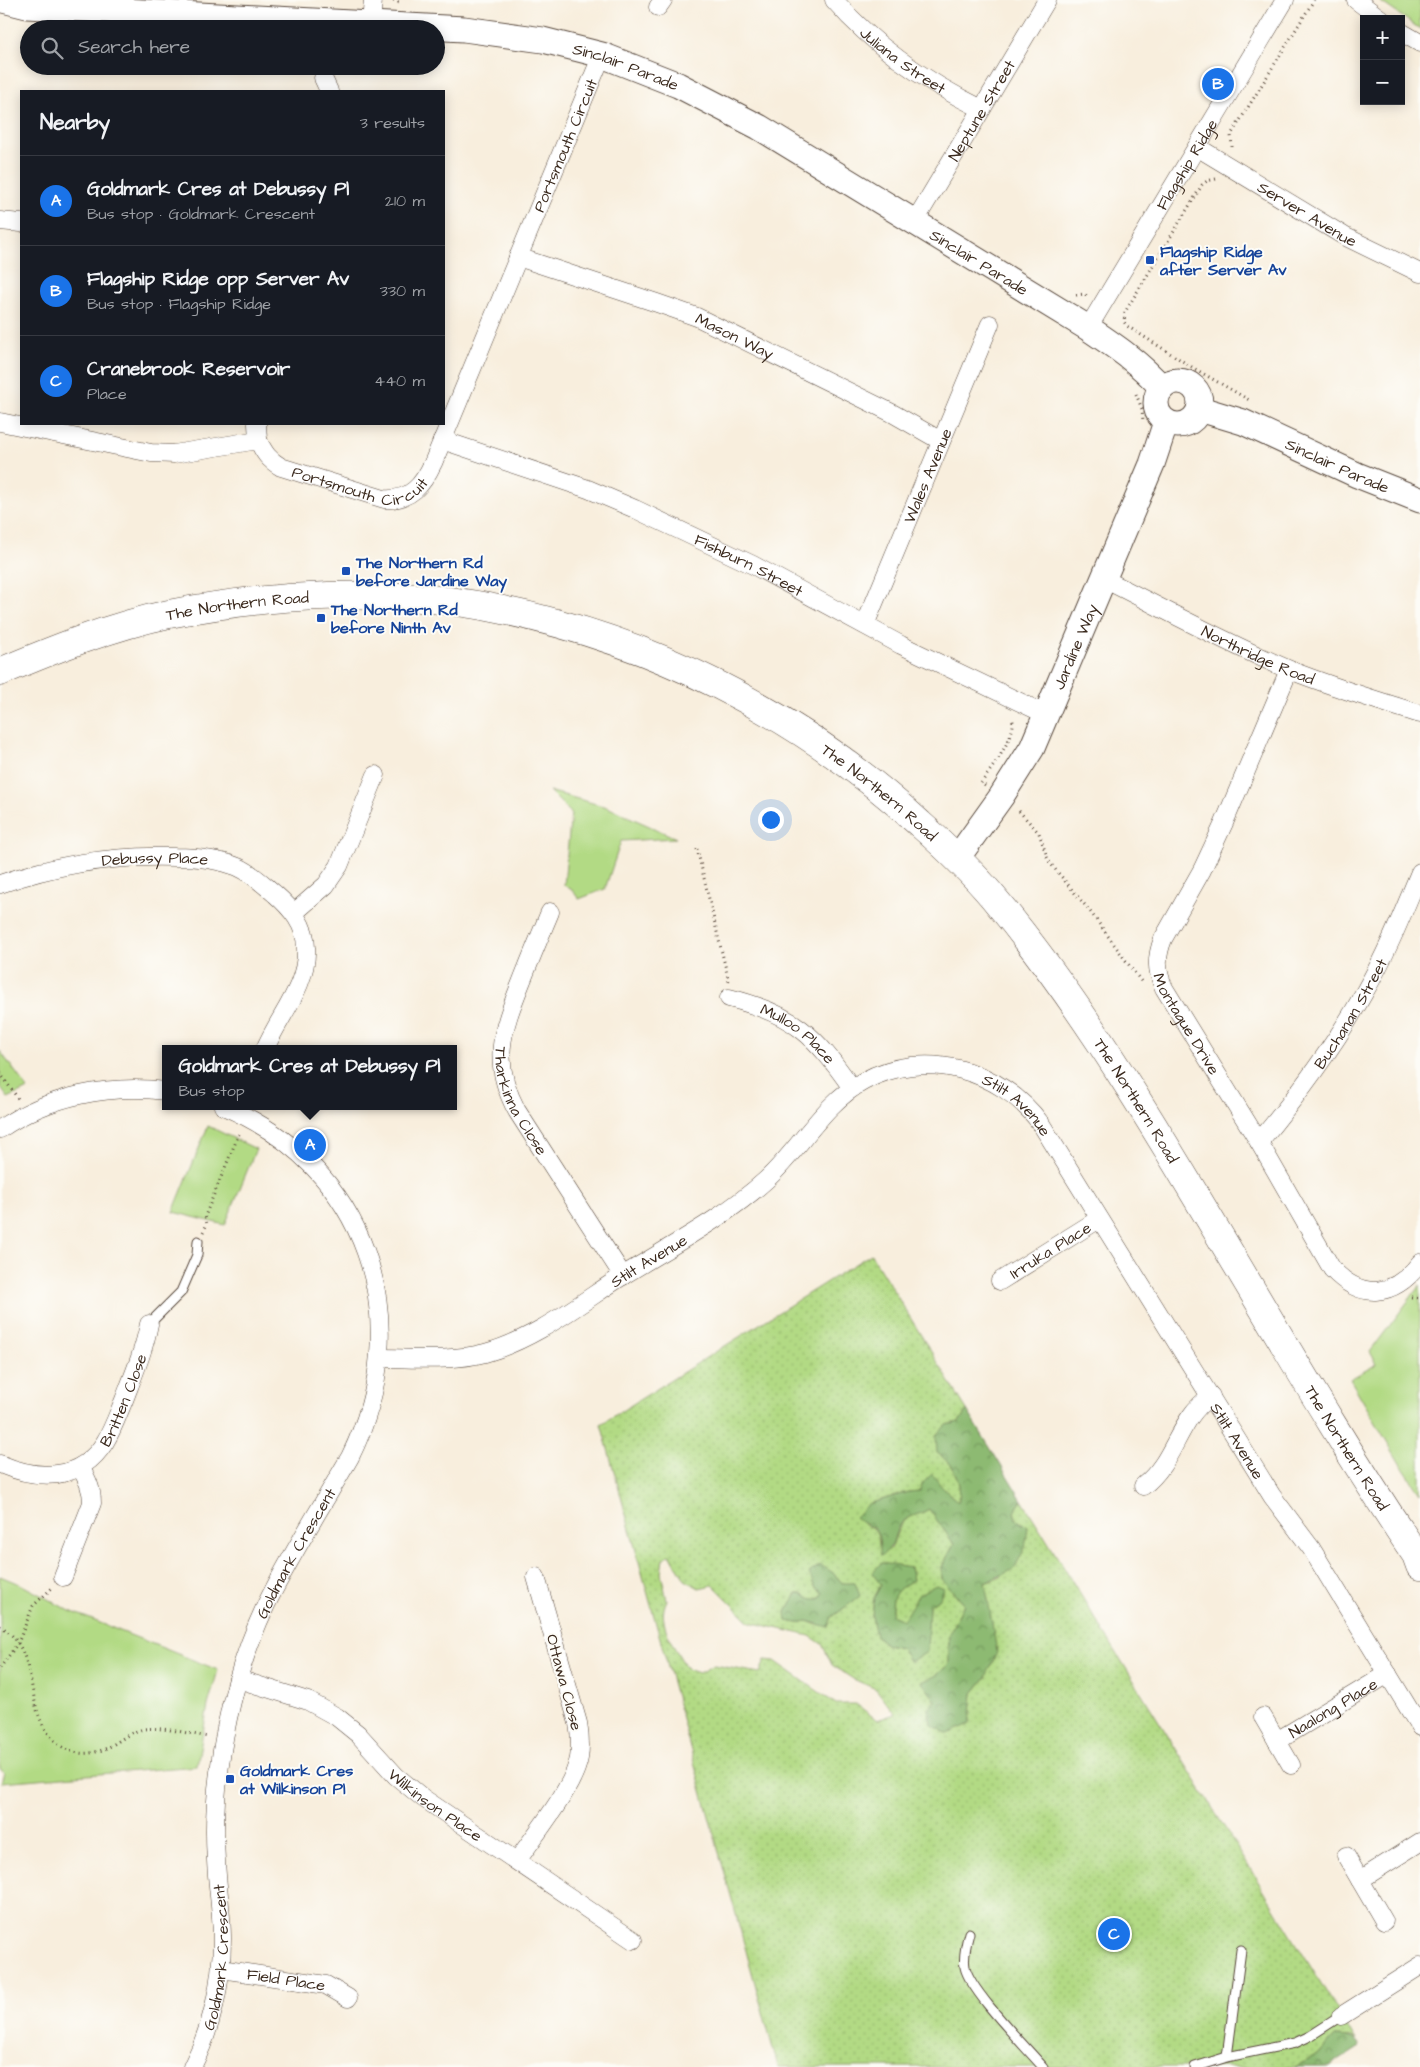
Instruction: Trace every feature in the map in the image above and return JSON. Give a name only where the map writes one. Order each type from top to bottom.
[{"type":"highway","name":"The Northern Road","points":[[0,672],[124,626],[168,614],[228,604],[270,600],[364,596],[404,597],[485,606],[568,626],[637,649],[710,681],[758,705],[829,749],[866,776],[958,858],[1023,935],[1069,997],[1120,1071],[1341,1438],[1419,1559]]},
{"type":"street","name":"Sinclair Parade","points":[[3,0],[27,6],[372,12],[415,20]]},
{"type":"street","name":"Juliana Street","points":[[834,0],[848,16],[910,67],[963,100],[982,109]]},
{"type":"street","name":"Neptune Street","points":[[915,221],[1047,0]]},
{"type":"street","name":"Flagship Ridge","points":[[1088,328],[1285,0]]},
{"type":"street","points":[[1356,0],[1376,15]]},
{"type":"street","name":"Sinclair Parade","points":[[445,25],[543,40],[602,55],[678,85],[714,102],[915,221],[1115,345],[1146,370],[1162,388]]},
{"type":"street","points":[[1405,34],[1420,43]]},
{"type":"street","name":"Portsmouth Circuit","points":[[0,422],[151,453],[174,454],[258,432],[263,451],[270,461],[281,467],[378,497],[394,500],[411,494],[420,486],[433,463],[602,55]]},
{"type":"street","name":"Server Avenue","points":[[1197,147],[1344,236],[1420,273]]},
{"type":"street","points":[[0,221],[20,223]]},
{"type":"street","name":"Mason Way","points":[[518,257],[658,303],[697,318],[892,413],[941,441]]},
{"type":"street","name":"Wales Avenue","points":[[865,626],[990,324]]},
{"type":"street","points":[[1174,381],[1189,384],[1199,394],[1200,409],[1197,415],[1186,424],[1180,425],[1166,422],[1157,412],[1156,406],[1156,399],[1162,388],[1174,381]]},
{"type":"street","name":"Sinclair Parade","points":[[1200,409],[1243,422],[1357,475],[1420,500]]},
{"type":"street","name":"Jardine Way","points":[[958,858],[1001,797],[1032,748],[1152,464],[1166,422]]},
{"type":"street","name":"Fishburn Street","points":[[442,440],[588,489],[635,509],[753,565],[901,645],[1047,716]]},
{"type":"street","name":"Northridge Road","points":[[1104,579],[1199,628],[1289,670],[1420,714]]},
{"type":"street","name":"Montague Drive","points":[[1289,670],[1202,870],[1163,939],[1156,961],[1158,971],[1164,988],[1259,1142],[1332,1269],[1341,1279],[1365,1290],[1388,1290],[1400,1284],[1420,1263]]},
{"type":"street","points":[[294,913],[326,885],[339,866],[376,775]]},
{"type":"street","name":"Debussy Place","points":[[0,884],[41,871],[96,860],[136,856],[198,858],[220,861],[249,872],[294,913],[305,937],[304,968],[292,998],[267,1045]]},
{"type":"street","name":"Buchanan Street","points":[[1259,1142],[1311,1077],[1343,1029],[1389,946],[1420,872]]},
{"type":"street","name":"Tharkinna Close","points":[[550,912],[504,1028],[500,1052],[502,1074],[511,1099],[518,1111],[623,1276]]},
{"type":"street","name":"Mulloo Place","points":[[729,998],[767,1009],[797,1026],[828,1055],[852,1088]]},
{"type":"street","name":"Stilt Avenue","points":[[380,1358],[455,1358],[492,1351],[533,1334],[745,1198],[791,1155],[826,1111],[852,1088],[865,1080],[894,1070],[930,1065],[959,1069],[993,1081],[1015,1095],[1034,1113],[1272,1496],[1311,1548],[1420,1727]]},
{"type":"street","points":[[0,1128],[28,1113],[62,1100],[93,1092],[132,1090],[162,1092]]},
{"type":"street","name":"Goldmark Crescent","points":[[192,2067],[212,2014],[220,1969],[221,1918],[216,1859],[215,1815],[223,1740],[238,1679],[258,1623],[272,1594],[350,1457],[362,1432],[374,1392],[380,1358],[380,1322],[376,1289],[365,1250],[346,1211],[328,1184],[304,1157],[238,1110]]},
{"type":"street","name":"Irruka Place","points":[[1000,1281],[1099,1219]]},
{"type":"street","name":"Britten Close","points":[[0,1464],[26,1473],[44,1476],[65,1473],[80,1467],[96,1453],[110,1433],[140,1359],[149,1324]]},
{"type":"street","points":[[1143,1486],[1166,1463],[1193,1411],[1211,1396]]},
{"type":"street","points":[[63,1576],[92,1502],[92,1492],[80,1467]]},
{"type":"street","name":"Ottawa Close","points":[[517,1861],[568,1786],[577,1766],[580,1747],[578,1723],[536,1577]]},
{"type":"street","name":"Naalong Place","points":[[1277,1741],[1388,1674]]},
{"type":"street","name":"Wilkinson Place","points":[[238,1679],[308,1701],[338,1717],[358,1734],[387,1767],[407,1786],[633,1940]]},
{"type":"street","name":"Naalong Place","points":[[1263,1717],[1291,1765]]},
{"type":"street","points":[[1360,1880],[1420,1842]]},
{"type":"street","points":[[1346,1856],[1384,1921]]},
{"type":"street","points":[[1341,2016],[1420,1966]]},
{"type":"street","name":"Field Place","points":[[220,1969],[326,1985],[348,1998]]},
{"type":"lane","points":[[149,1324],[181,1292],[197,1255],[198,1241]]},
{"type":"lane","points":[[969,1933],[964,1957],[966,1969],[971,1980],[981,1995],[1043,2067]]},
{"type":"lane","points":[[1226,2057],[1241,1950]]},
{"type":"lane","points":[[1195,2067],[1226,2057],[1295,2042],[1310,2036],[1341,2016]]},
{"type":"path","points":[[1230,154],[1232,135],[1314,0]]},
{"type":"path","points":[[1218,174],[1215,179],[1207,181],[1202,185],[1124,317],[1127,326],[1160,348],[1255,403]]},
{"type":"path","points":[[1118,315],[1124,317]]},
{"type":"path","points":[[1156,355],[1160,348]]},
{"type":"path","points":[[990,790],[981,783],[999,756],[1014,728],[1014,722],[1006,714]]},
{"type":"path","points":[[1019,810],[1039,833],[1046,857],[1050,863],[1089,910],[1146,989]]},
{"type":"path","points":[[697,849],[728,976],[729,998]]},
{"type":"path","points":[[0,1073],[28,1113]]},
{"type":"path","points":[[198,1241],[207,1224],[205,1216],[239,1134]]},
{"type":"path","points":[[1411,1297],[1420,1298]]},
{"type":"path","points":[[0,1668],[18,1643],[33,1606],[63,1576]]},
{"type":"path","points":[[0,1626],[14,1637],[23,1652],[37,1710],[44,1729],[52,1740],[64,1748],[88,1753],[100,1751],[140,1729],[165,1730],[223,1740]]},
{"type":"green space","points":[[1379,0],[1420,0],[1420,29],[1405,19],[1405,15],[1400,15]]},
{"type":"green space","points":[[549,791],[607,807],[676,838],[621,841],[605,889],[579,899],[572,890],[564,885],[571,813]]},
{"type":"green space","points":[[0,1051],[28,1089],[8,1098],[0,1087]]},
{"type":"green space","points":[[208,1126],[256,1149],[225,1225],[173,1212]]},
{"type":"green space","points":[[871,1254],[967,1410],[959,1422],[946,1425],[937,1452],[952,1468],[958,1481],[958,1502],[942,1487],[923,1483],[920,1491],[908,1492],[868,1504],[864,1525],[876,1532],[879,1546],[891,1549],[903,1523],[910,1517],[929,1509],[954,1544],[942,1567],[942,1579],[964,1604],[949,1634],[949,1664],[937,1675],[928,1690],[936,1701],[971,1708],[973,1693],[986,1677],[985,1583],[1001,1577],[1016,1519],[1014,1511],[1022,1500],[1356,2040],[1351,2037],[1335,2036],[1318,2055],[1295,2067],[778,2067],[601,1424]],"holes":[[[670,1554],[685,1580],[699,1588],[713,1585],[750,1622],[810,1636],[822,1644],[832,1665],[853,1679],[876,1689],[895,1714],[877,1720],[856,1704],[836,1704],[775,1661],[765,1660],[760,1673],[714,1665],[699,1673],[687,1669],[668,1636],[665,1627],[664,1609],[667,1600],[661,1573],[663,1559]],[[880,1564],[910,1568],[913,1580],[895,1593],[892,1602],[892,1615],[903,1620],[908,1615],[940,1598],[929,1605],[928,1626],[910,1662],[901,1648],[887,1645],[876,1636],[872,1616],[874,1598],[881,1585]],[[832,1572],[842,1583],[844,1608],[817,1625],[807,1621],[797,1623],[786,1612],[797,1594],[802,1594],[809,1600],[820,1599]]]},
{"type":"green space","points":[[1420,1285],[1420,1493],[1399,1462],[1350,1379],[1377,1364],[1370,1352]]},
{"type":"green space","points":[[967,1410],[1022,1500],[1014,1512],[1016,1519],[1028,1527],[1025,1548],[1014,1569],[985,1583],[997,1652],[986,1677],[973,1693],[970,1724],[948,1734],[931,1724],[928,1708],[936,1701],[922,1682],[937,1675],[949,1664],[949,1634],[964,1604],[942,1579],[942,1567],[954,1544],[929,1509],[903,1522],[897,1530],[890,1548],[881,1556],[879,1540],[875,1529],[855,1517],[868,1504],[908,1492],[920,1491],[923,1483],[932,1474],[942,1487],[958,1502],[958,1481],[952,1467],[937,1453],[936,1436],[946,1425],[959,1422]]},
{"type":"green space","points":[[881,1563],[910,1568],[913,1580],[896,1593],[892,1602],[892,1615],[903,1620],[919,1594],[936,1585],[943,1588],[940,1598],[929,1605],[927,1652],[910,1662],[901,1648],[887,1645],[876,1636],[872,1616],[874,1598],[881,1585],[872,1573]]},
{"type":"green space","points":[[820,1565],[832,1572],[842,1583],[855,1583],[860,1596],[832,1617],[828,1627],[807,1621],[797,1623],[787,1621],[786,1612],[797,1594],[812,1599],[820,1599],[823,1593],[815,1587],[809,1573]]},
{"type":"green space","points":[[0,1576],[22,1585],[70,1611],[218,1670],[208,1705],[197,1766],[1,1782],[4,1772],[0,1769]]},
{"type":"green space","points":[[1335,2036],[1352,2039],[1360,2047],[1329,2067],[1295,2067],[1318,2055]]},
{"type":"place","name":"Flagship Ridge opp Server Av","points":[[1218,84]]},
{"type":"place","name":"Flagship Ridge after Server Av","points":[[1150,260]]},
{"type":"place","name":"The Northern Rd before Jardine Way","points":[[346,571]]},
{"type":"place","name":"The Northern Rd before Ninth Av","points":[[321,618]]},
{"type":"place","name":"Goldmark Cres at Debussy Pl","points":[[310,1145]]},
{"type":"place","name":"Goldmark Cres at Wilkinson Pl","points":[[230,1779]]},
{"type":"place","name":"Cranebrook Reservoir","points":[[1114,1934]]}]
